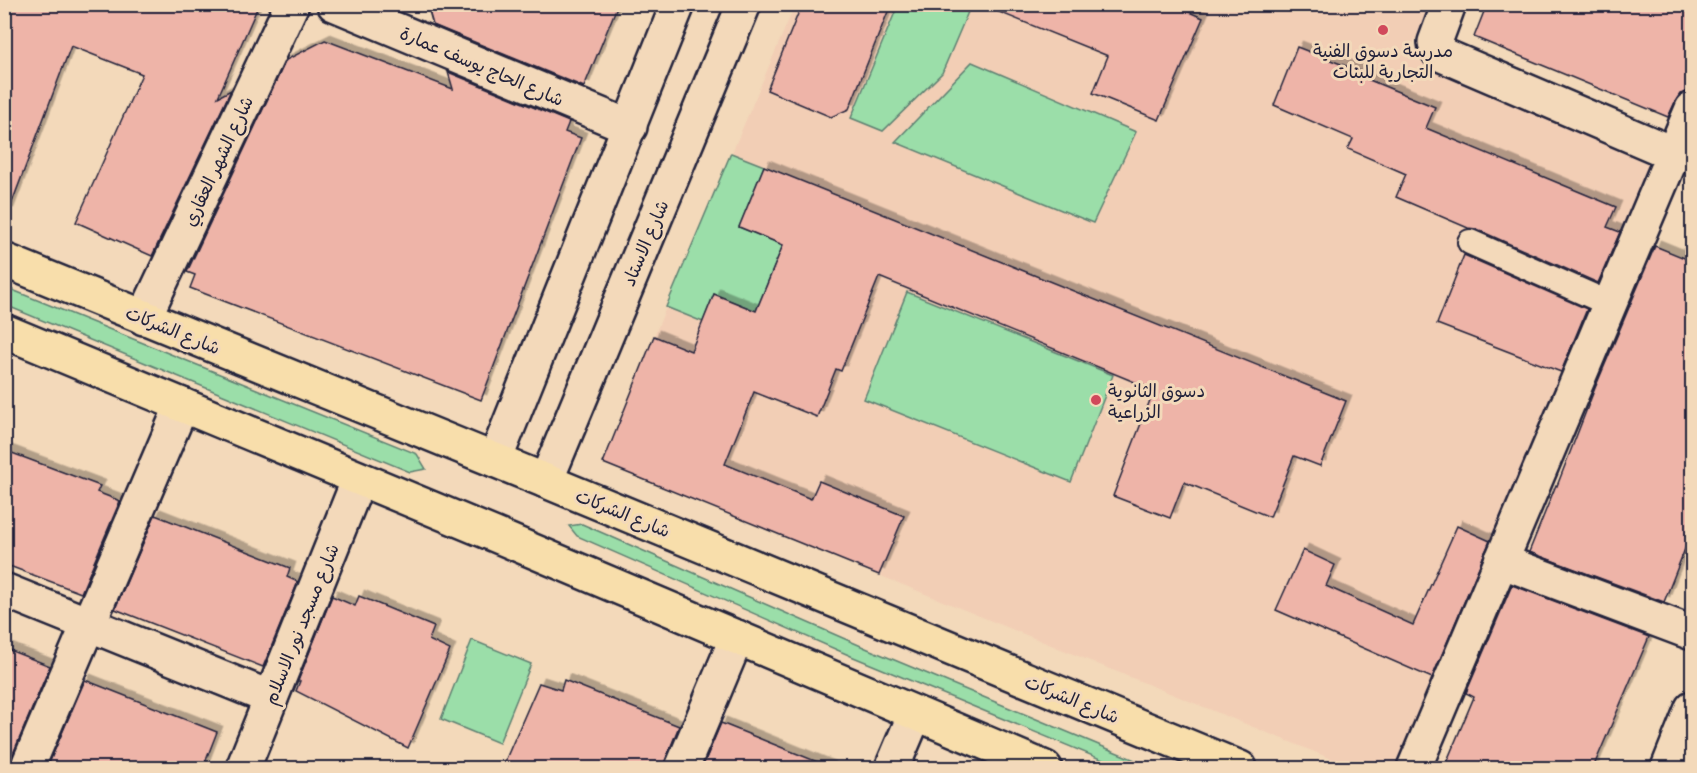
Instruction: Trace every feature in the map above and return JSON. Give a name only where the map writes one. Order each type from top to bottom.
[{"type":"main road","name":"شارع الشركات","points":[[4,261],[495,460],[1240,768]]},
{"type":"main road","points":[[4,331],[1045,768]]},
{"type":"street","name":"شارع الشهر العقاري","points":[[144,318],[292,4]]},
{"type":"street","name":"شارع الحاج يوسف عمارة","points":[[334,4],[630,127]]},
{"type":"street","points":[[495,460],[678,4]]},
{"type":"street","name":"شارع الاستاد","points":[[546,481],[744,4]]},
{"type":"street","points":[[1449,4],[1434,42],[1440,54],[1674,154]]},
{"type":"street","points":[[1414,768],[1692,109]]},
{"type":"street","points":[[27,768],[182,405]]},
{"type":"street","name":"شارع مسجد نور الاسلام","points":[[243,768],[359,479]]},
{"type":"street","points":[[1501,561],[1692,633]]},
{"type":"street","points":[[4,591],[271,698]]},
{"type":"street","points":[[682,768],[737,637]]},
{"type":"street","points":[[1668,768],[1692,708]]},
{"type":"street","points":[[892,768],[915,714]]},
{"type":"lane","points":[[1470,242],[1610,304]]},
{"type":"shaded area","name":"دسوق الثانوية الزراعية","points":[[795,5],[1430,5],[1408,56],[1663,163],[1408,768],[1354,768],[603,463],[654,336]]},
{"type":"green space","points":[[898,5],[949,5],[968,12],[942,73],[883,131],[851,118]]},
{"type":"green space","points":[[972,62],[1136,132],[1093,223],[895,142]]},
{"type":"green space","points":[[731,153],[764,166],[739,227],[783,245],[756,311],[714,294],[703,322],[666,307]]},
{"type":"green space","points":[[5,287],[417,454],[426,469],[410,472],[5,305]]},
{"type":"green space","points":[[907,292],[1113,375],[1071,482],[864,399]]},
{"type":"green space","points":[[582,524],[868,649],[1154,768],[1122,768],[851,656],[577,536],[569,526]]},
{"type":"green space","points":[[472,640],[531,664],[499,743],[441,719]]},
{"type":"building","points":[[4,4],[259,4],[218,97],[231,90],[152,256],[76,222],[142,74],[71,46],[8,213],[4,212]]},
{"type":"building","points":[[427,4],[618,4],[584,87],[433,25]]},
{"type":"building","points":[[802,4],[891,4],[849,109],[831,117],[767,90]]},
{"type":"building","points":[[984,4],[1170,4],[1203,18],[1159,120],[1093,93],[1108,56],[984,6]]},
{"type":"building","points":[[1487,4],[1692,4],[1692,91],[1680,94],[1668,117],[1474,37]]},
{"type":"building","points":[[325,40],[453,89],[448,72],[569,122],[565,132],[581,138],[481,400],[190,288],[195,275],[187,272],[286,60]]},
{"type":"building","points":[[1297,47],[1369,75],[1367,79],[1435,107],[1426,128],[1616,207],[1607,227],[1620,232],[1598,283],[1476,229],[1468,228],[1396,197],[1406,174],[1348,149],[1353,139],[1274,105]]},
{"type":"building","points":[[764,166],[1346,401],[1320,466],[1294,456],[1270,517],[1184,482],[1170,518],[1113,496],[1154,390],[879,277],[841,371],[836,369],[817,417],[754,392],[725,464],[811,499],[819,481],[904,516],[879,575],[603,463],[654,336],[691,351],[714,294],[756,311],[783,245],[739,227]]},
{"type":"building","points":[[1655,246],[1692,261],[1692,531],[1664,602],[1529,552]]},
{"type":"building","points":[[1464,255],[1587,309],[1561,372],[1437,324]]},
{"type":"building","points":[[4,450],[100,486],[97,492],[120,501],[81,593],[4,564]]},
{"type":"building","points":[[155,515],[290,568],[287,577],[298,582],[263,667],[115,609]]},
{"type":"building","points":[[1457,526],[1490,541],[1432,678],[1276,610],[1303,550],[1335,565],[1326,586],[1413,625]]},
{"type":"building","points":[[1512,585],[1649,637],[1593,768],[1444,768],[1474,697],[1466,693]]},
{"type":"building","points":[[332,596],[355,606],[359,596],[434,627],[429,640],[450,650],[408,748],[296,691]]},
{"type":"building","points":[[4,648],[50,666],[9,768],[4,768]]},
{"type":"building","points":[[85,680],[217,732],[203,768],[47,768]]},
{"type":"building","points":[[564,680],[679,726],[664,768],[502,768],[539,683],[561,690]]},
{"type":"building","points":[[721,723],[830,767],[830,768],[702,768]]},
{"type":"place","name":"مدرسة دسوق الفنية التجارية للبنات","points":[[1383,30]]},
{"type":"place","name":"دسوق الثانوية الزراعية","points":[[1096,400]]}]
